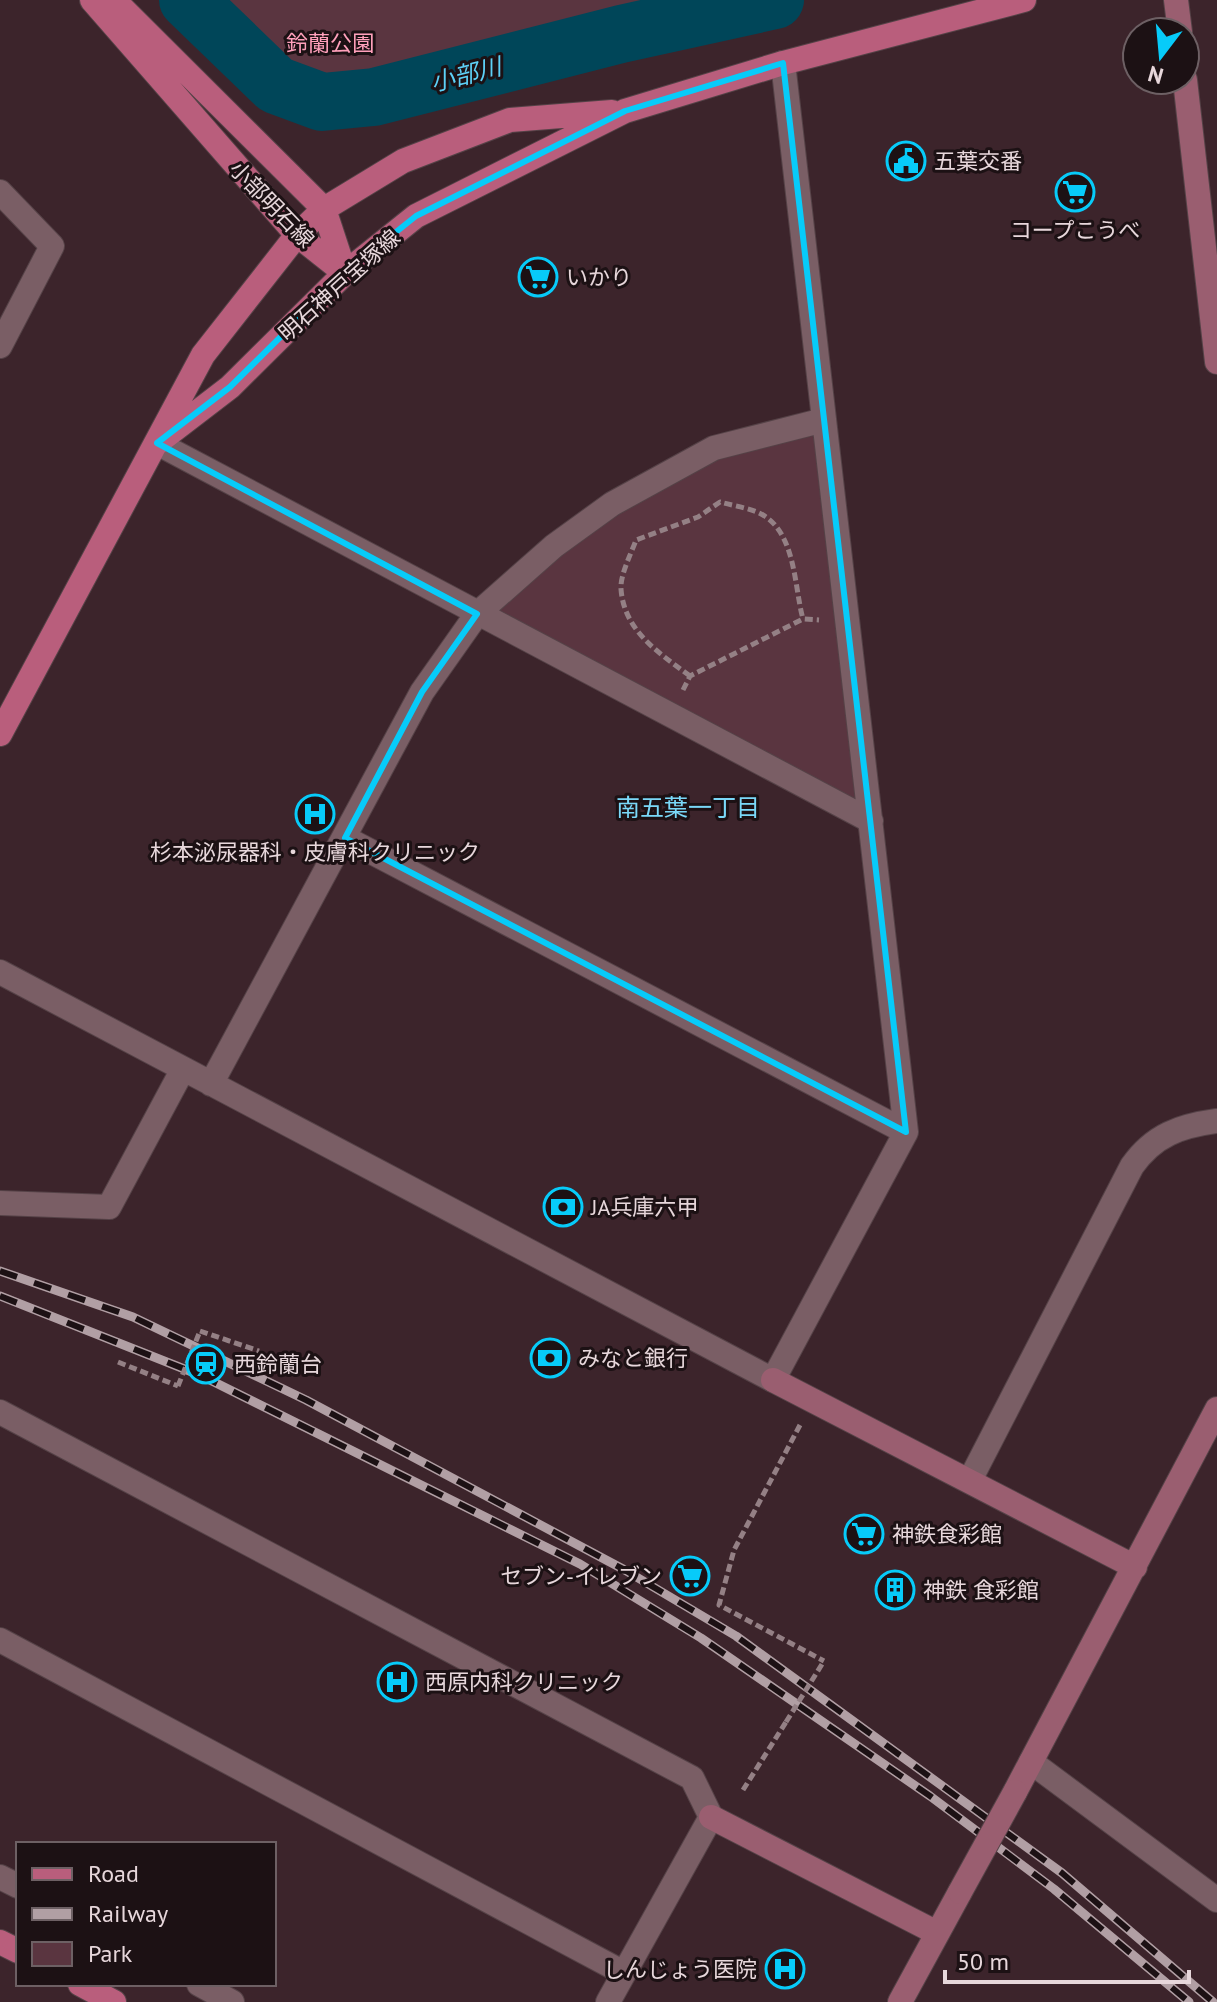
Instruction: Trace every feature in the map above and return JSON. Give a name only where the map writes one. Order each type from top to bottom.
[{"type":"main road","name":"小部明石線","points":[[92,0],[297,235],[345,273]]},
{"type":"main road","name":"小部明石線","points":[[114,0],[324,209],[345,273]]},
{"type":"main road","name":"明石神戸宝塚線","points":[[157,443],[230,387],[345,273],[416,216],[625,111],[783,63],[1024,0]]},
{"type":"main road","name":"明石神戸宝塚線","points":[[0,734],[203,355],[297,235],[324,209],[403,161],[510,120],[625,111]]},
{"type":"main road","points":[[84,1986],[114,2002]]},
{"type":"street","points":[[773,1380],[906,1132],[783,63]]},
{"type":"street","points":[[1187,96],[1217,362]]},
{"type":"street","points":[[0,192],[52,246],[0,346]]},
{"type":"street","points":[[211,1084],[422,692],[477,614],[554,546],[612,504],[714,448],[824,420]]},
{"type":"street","points":[[157,443],[871,821]]},
{"type":"street","points":[[345,838],[906,1132]]},
{"type":"street","points":[[0,972],[773,1380],[1135,1567]]},
{"type":"street","points":[[0,1203],[109,1207],[183,1069]]},
{"type":"street","points":[[970,1480],[1132,1166],[1147,1145],[1166,1134],[1189,1125],[1217,1121]]},
{"type":"street","points":[[900,2002],[1015,1792],[1217,1409]]},
{"type":"street","points":[[0,1412],[692,1778],[711,1817],[937,1933]]},
{"type":"street","points":[[0,1640],[624,1973]]},
{"type":"street","points":[[1031,1762],[1217,1900]]},
{"type":"street","points":[[608,2002],[711,1817]]},
{"type":"street","points":[[203,1986],[232,2002]]},
{"type":"path","points":[[690,676],[647,644],[628,619],[620,587],[636,540],[698,517],[720,502],[761,513],[775,524],[789,549],[803,619]]},
{"type":"path","points":[[670,714],[690,676],[803,619],[848,620]]},
{"type":"path","points":[[118,1362],[178,1386],[200,1331],[259,1351]]},
{"type":"path","points":[[743,1790],[824,1661],[719,1605],[734,1550],[800,1424]]},
{"type":"highlighted area","points":[[783,63],[906,1132],[345,838],[422,692],[477,614],[157,443],[230,387],[345,273],[416,216],[625,111]]},
{"type":"green space","name":"鈴蘭公園","points":[[209,0],[694,0],[606,18],[373,84],[325,89],[281,70]]},
{"type":"green space","points":[[824,420],[871,821],[477,614],[554,546],[714,448]]},
{"type":"waterway","name":"小部川","points":[[188,0],[276,85],[322,102],[374,97],[621,34],[775,0]]},
{"type":"railway","points":[[0,1271],[133,1317],[306,1400],[623,1569],[736,1636],[1062,1873],[1213,2002]]},
{"type":"railway","points":[[0,1296],[202,1376],[580,1564],[701,1638],[930,1796],[1054,1889],[1189,2002]]},
{"type":"place","name":"五葉交番","points":[[906,161]]},
{"type":"place","name":"コープこうべ","points":[[1075,192]]},
{"type":"place","name":"いかり","points":[[538,277]]},
{"type":"place","name":"杉本泌尿器科・皮膚科クリニック","points":[[315,814]]},
{"type":"place","name":"JA兵庫六甲","points":[[563,1207]]},
{"type":"place","name":"みなと銀行","points":[[550,1358]]},
{"type":"place","name":"西鈴蘭台","points":[[206,1364]]},
{"type":"place","name":"神鉄食彩館","points":[[864,1534]]},
{"type":"place","name":"セブン-イレブン","points":[[690,1576]]},
{"type":"place","name":"神鉄 食彩館","points":[[895,1590]]},
{"type":"place","name":"西原内科クリニック","points":[[397,1682]]},
{"type":"place","name":"しんじょう医院","points":[[785,1969]]},
{"type":"district","name":"南五葉一丁目","points":[[688,808]]}]
